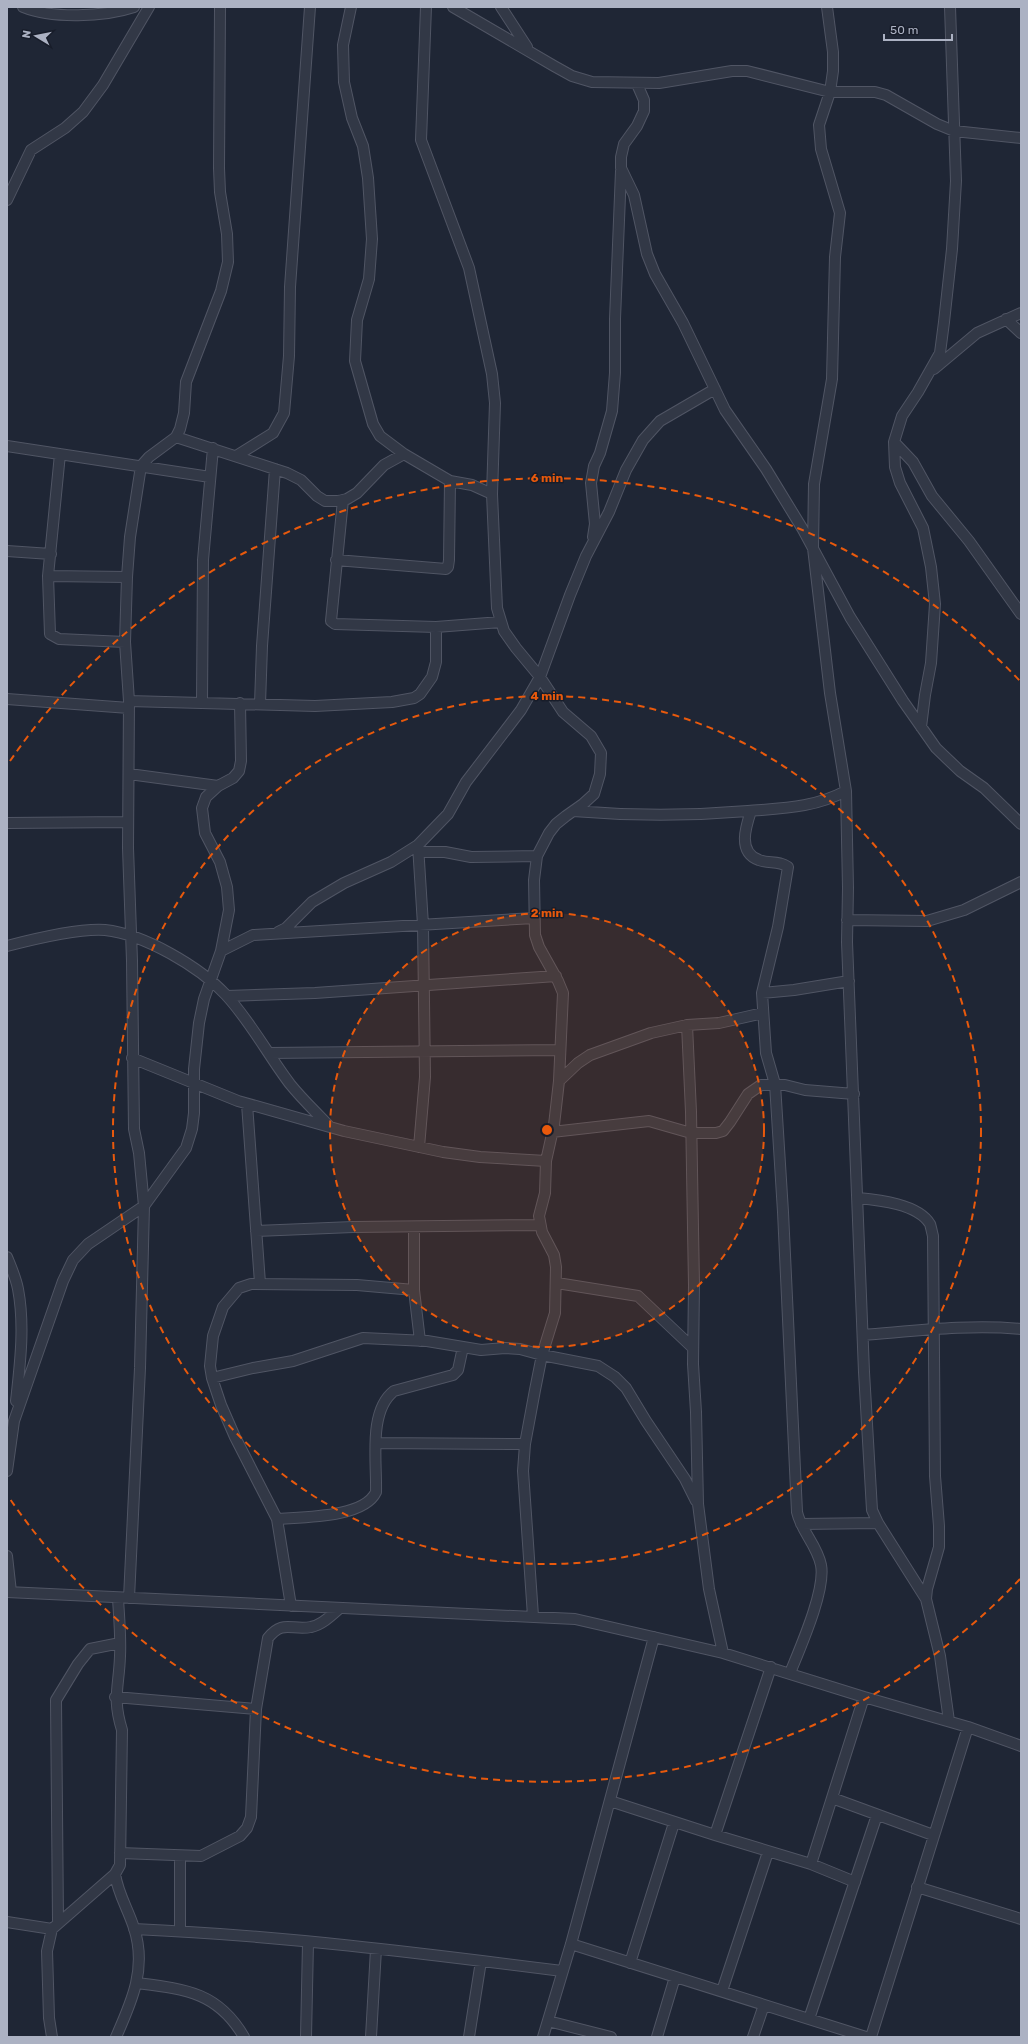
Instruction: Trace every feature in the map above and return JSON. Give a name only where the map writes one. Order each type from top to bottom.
[{"type":"street","points":[[23,7],[66,15],[101,14],[134,7]]},
{"type":"street","points":[[7,200],[31,150],[65,128],[83,112],[103,85],[149,7]]},
{"type":"street","points":[[129,1598],[140,1368],[144,1206],[139,1153],[134,1129],[132,1058],[128,822],[129,704],[125,642],[127,577],[130,537],[141,466],[149,457],[176,437],[180,429],[184,413],[186,382],[221,292],[228,262],[227,234],[220,192],[219,168],[220,7]]},
{"type":"street","points":[[236,456],[273,433],[284,413],[289,356],[290,287],[310,7]]},
{"type":"street","points":[[351,7],[343,45],[344,82],[352,118],[364,146],[368,178],[372,240],[369,279],[357,320],[354,342],[355,361],[376,431],[404,454],[450,481],[472,485],[492,494]]},
{"type":"street","points":[[426,7],[421,140],[469,268],[492,374],[495,403],[492,494],[497,608],[504,631],[516,648],[540,677],[563,712],[591,736],[601,753],[600,774],[594,794],[584,804],[566,816],[549,833],[537,856],[534,880],[535,935],[539,947],[556,976],[563,993],[559,1081],[552,1132],[546,1161],[545,1193],[539,1216],[540,1225],[554,1255],[556,1266],[555,1314],[542,1355],[525,1444],[524,1492],[533,1616]]},
{"type":"street","points":[[453,7],[572,76],[592,82],[637,84],[659,83],[732,71],[747,71],[830,92],[875,92],[886,95],[937,124],[954,131],[1021,138]]},
{"type":"street","points":[[500,7],[529,50]]},
{"type":"street","points":[[826,7],[833,52],[830,92],[819,125],[821,149],[840,213],[835,257],[832,379],[814,484],[813,548],[831,700],[846,791],[849,981],[863,1335],[872,1510],[878,1523],[926,1599],[940,1656],[949,1721]]},
{"type":"street","points":[[921,726],[932,663],[935,604],[931,567],[923,528],[900,483],[895,467],[894,442],[902,416],[940,353],[952,249],[956,181],[950,7]]},
{"type":"street","points":[[591,547],[595,524],[591,483],[594,466],[600,454],[609,423],[613,396],[621,157],[624,144],[637,126],[644,111],[644,100],[637,84]]},
{"type":"street","points":[[621,168],[634,195],[647,254],[655,274],[683,324],[735,426],[766,469],[813,548],[850,617],[903,701],[936,748],[960,770],[984,788],[1021,824]]},
{"type":"street","points":[[927,376],[944,359],[977,333],[1021,313]]},
{"type":"street","points":[[1006,319],[1021,333]]},
{"type":"street","points":[[278,932],[286,928],[312,902],[344,883],[418,849],[448,814],[466,782],[516,716],[540,677],[570,595],[591,547],[609,512],[626,470],[644,440],[660,421],[715,389]]},
{"type":"street","points":[[176,437],[287,473],[301,480],[317,496],[325,501],[343,500],[357,493],[384,465],[404,454]]},
{"type":"street","points":[[894,442],[913,462],[932,496],[969,541],[1021,614]]},
{"type":"street","points":[[7,446],[210,477]]},
{"type":"street","points":[[202,702],[203,560],[213,448]]},
{"type":"street","points":[[60,454],[48,576],[50,634],[54,637],[125,642]]},
{"type":"street","points":[[260,704],[262,646],[274,469]]},
{"type":"street","points":[[336,560],[446,569],[448,567],[449,560],[450,481]]},
{"type":"street","points":[[343,500],[331,621],[335,624],[436,627],[501,622]]},
{"type":"street","points":[[7,551],[51,554]]},
{"type":"street","points":[[48,576],[127,577]]},
{"type":"street","points":[[7,699],[129,704],[202,702],[316,706],[392,702],[414,698],[420,694],[432,677],[436,662],[436,627]]},
{"type":"street","points":[[14,1421],[61,1288],[73,1260],[88,1244],[144,1206],[186,1148],[192,1129],[194,1113],[193,1083],[199,1023],[204,999],[222,951],[229,910],[227,886],[220,862],[205,833],[202,808],[206,797],[218,786],[233,778],[239,771],[241,761],[240,703]]},
{"type":"street","points":[[129,774],[218,786]]},
{"type":"street","points":[[573,811],[621,815],[660,816],[751,811],[808,806],[827,801],[846,791]]},
{"type":"street","points":[[751,811],[744,834],[747,850],[759,860],[784,863],[788,867],[778,927],[762,993],[766,1053],[775,1084],[798,1512],[801,1524],[817,1552],[821,1566],[822,1581],[818,1597],[790,1673]]},
{"type":"street","points":[[7,823],[128,822]]},
{"type":"street","points":[[418,849],[471,857],[537,856]]},
{"type":"street","points":[[418,849],[423,925],[425,1050],[425,1077],[419,1147]]},
{"type":"street","points":[[847,920],[926,921],[964,910],[1021,882]]},
{"type":"street","points":[[222,951],[252,935],[278,932],[312,932],[534,918]]},
{"type":"street","points":[[7,946],[68,933],[105,930],[131,936],[158,948],[212,981],[227,996],[290,1084],[330,1127]]},
{"type":"street","points":[[227,996],[315,993],[424,984],[556,976]]},
{"type":"street","points":[[762,993],[794,990],[849,981]]},
{"type":"street","points":[[559,1081],[578,1063],[590,1055],[661,1030],[687,1025],[718,1023],[763,1013]]},
{"type":"street","points":[[687,1025],[692,1133],[694,1285],[693,1348],[698,1504],[709,1589],[723,1653]]},
{"type":"street","points":[[269,1053],[425,1050],[560,1050]]},
{"type":"street","points":[[132,1058],[247,1104],[330,1127],[419,1147],[480,1157],[546,1161]]},
{"type":"street","points":[[552,1132],[649,1121],[692,1133],[716,1133],[723,1131],[748,1094],[761,1086],[775,1084],[805,1090],[854,1094]]},
{"type":"street","points":[[247,1104],[260,1283]]},
{"type":"street","points":[[858,1198],[895,1204],[917,1212],[930,1224],[933,1236],[935,1476],[939,1547],[927,1589],[926,1599]]},
{"type":"street","points":[[256,1231],[540,1225]]},
{"type":"street","points":[[414,1227],[414,1290],[420,1341]]},
{"type":"street","points":[[7,1257],[18,1289],[22,1322],[14,1421],[7,1471]]},
{"type":"street","points":[[556,1282],[638,1296],[693,1348]]},
{"type":"street","points":[[291,1606],[277,1519],[235,1437],[212,1378],[210,1366],[213,1336],[223,1307],[239,1288],[250,1284],[260,1283],[356,1284],[414,1290]]},
{"type":"street","points":[[863,1335],[934,1330],[1001,1328],[1021,1330]]},
{"type":"street","points":[[212,1378],[253,1368],[293,1361],[363,1338],[420,1341],[481,1350],[505,1348],[520,1349],[598,1366],[615,1377],[626,1388],[685,1479],[698,1504]]},
{"type":"street","points":[[277,1519],[341,1513],[358,1508],[370,1501],[376,1492],[377,1420],[386,1397],[394,1392],[452,1375],[458,1370],[463,1347]]},
{"type":"street","points":[[376,1443],[525,1444]]},
{"type":"street","points":[[801,1524],[878,1523]]},
{"type":"street","points":[[7,1556],[9,1592],[575,1619],[723,1653],[864,1697],[949,1721],[1021,1746]]},
{"type":"street","points":[[7,1922],[55,1925],[115,1874],[120,1865],[122,1730],[116,1714],[115,1697],[120,1657],[118,1598]]},
{"type":"street","points":[[120,1853],[201,1856],[240,1836],[247,1828],[251,1817],[256,1709],[264,1651],[268,1638],[273,1632],[285,1626],[311,1627],[330,1617],[340,1608]]},
{"type":"street","points":[[544,2037],[571,1944],[654,1637]]},
{"type":"street","points":[[52,2037],[49,2018],[46,1951],[55,1925],[56,1700],[78,1664],[90,1649],[120,1643]]},
{"type":"street","points":[[714,1836],[771,1667]]},
{"type":"street","points":[[115,1697],[256,1709]]},
{"type":"street","points":[[811,1864],[864,1697]]},
{"type":"street","points":[[871,2037],[968,1727]]},
{"type":"street","points":[[832,1798],[933,1835]]},
{"type":"street","points":[[610,1801],[714,1836],[811,1864],[855,1882]]},
{"type":"street","points":[[809,2019],[877,1815]]},
{"type":"street","points":[[630,1963],[674,1823]]},
{"type":"street","points":[[722,1991],[768,1852]]},
{"type":"street","points":[[180,1856],[180,1931]]},
{"type":"street","points":[[115,1874],[117,1888],[134,1929],[140,1960],[137,1983],[116,2037]]},
{"type":"street","points":[[917,1887],[1021,1920]]},
{"type":"street","points":[[134,1929],[180,1931],[376,1949],[562,1971]]},
{"type":"street","points":[[306,2037],[308,1943]]},
{"type":"street","points":[[571,1944],[866,2037]]},
{"type":"street","points":[[371,2037],[376,1949]]},
{"type":"street","points":[[469,2037],[481,1961]]},
{"type":"street","points":[[657,2037],[675,1977]]},
{"type":"street","points":[[137,1983],[195,1994],[219,2006],[235,2022],[244,2037]]},
{"type":"street","points":[[754,2037],[764,2005]]},
{"type":"street","points":[[548,2022],[609,2037]]}]
